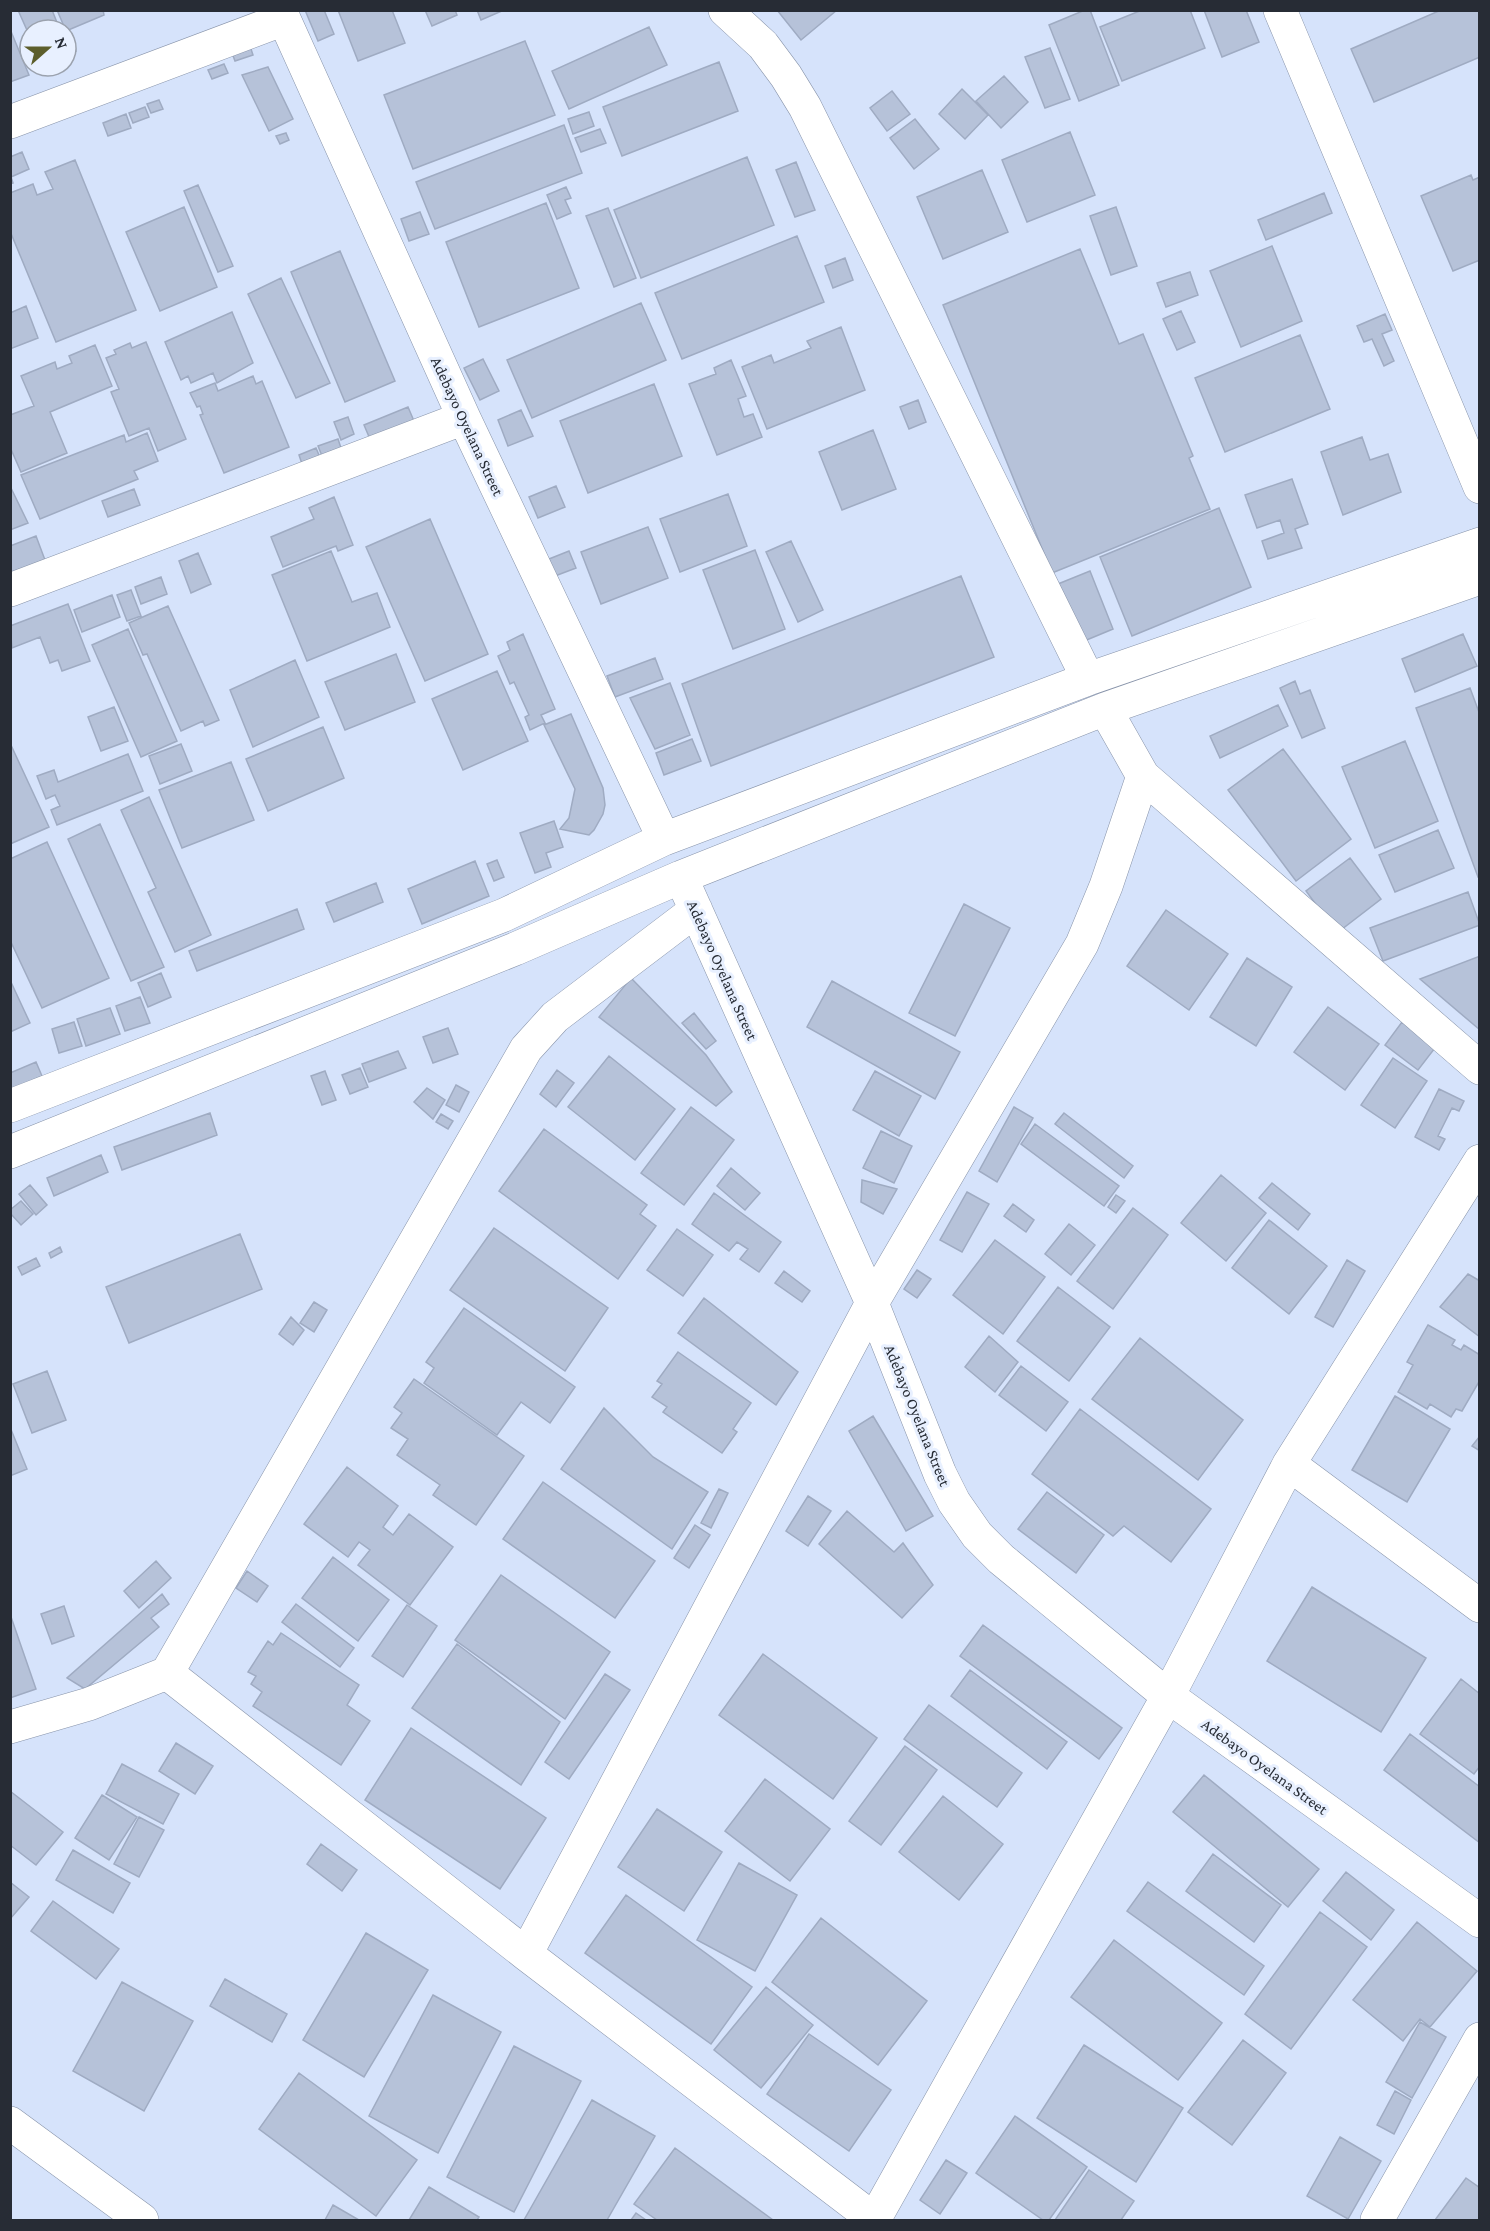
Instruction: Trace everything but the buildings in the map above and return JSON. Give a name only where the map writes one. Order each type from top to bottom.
[{"type":"street","points":[[725,10],[763,45],[805,107],[1088,679]]},
{"type":"street","points":[[1280,10],[1479,487]]},
{"type":"street","points":[[10,122],[282,15]]},
{"type":"street","name":"Adebayo Oyelana Street","points":[[282,15],[464,418],[664,839]]},
{"type":"street","points":[[10,590],[464,418]]},
{"type":"street","points":[[10,1106],[504,915],[664,839],[1088,679],[1479,544]]},
{"type":"street","points":[[10,1152],[515,949],[681,877],[1105,709],[1479,578]]},
{"type":"street","points":[[1179,648],[1190,680]]},
{"type":"street","points":[[1105,709],[1143,777],[1479,1068]]},
{"type":"street","points":[[526,1954],[872,1303],[1082,944],[1106,886],[1143,777]]},
{"type":"street","name":"Adebayo Oyelana Street","points":[[681,877],[872,1303],[940,1474],[954,1502],[977,1535],[1001,1558],[1168,1695],[1479,1922]]},
{"type":"street","points":[[10,1727],[89,1704],[167,1673],[526,1049],[555,1017],[696,910]]},
{"type":"street","points":[[167,1673],[526,1954],[874,2220],[1168,1695],[1290,1464],[1479,1161]]},
{"type":"street","points":[[1290,1464],[1479,1606]]},
{"type":"street","points":[[1377,2220],[1479,2039]]},
{"type":"street","points":[[10,2123],[142,2220]]}]
